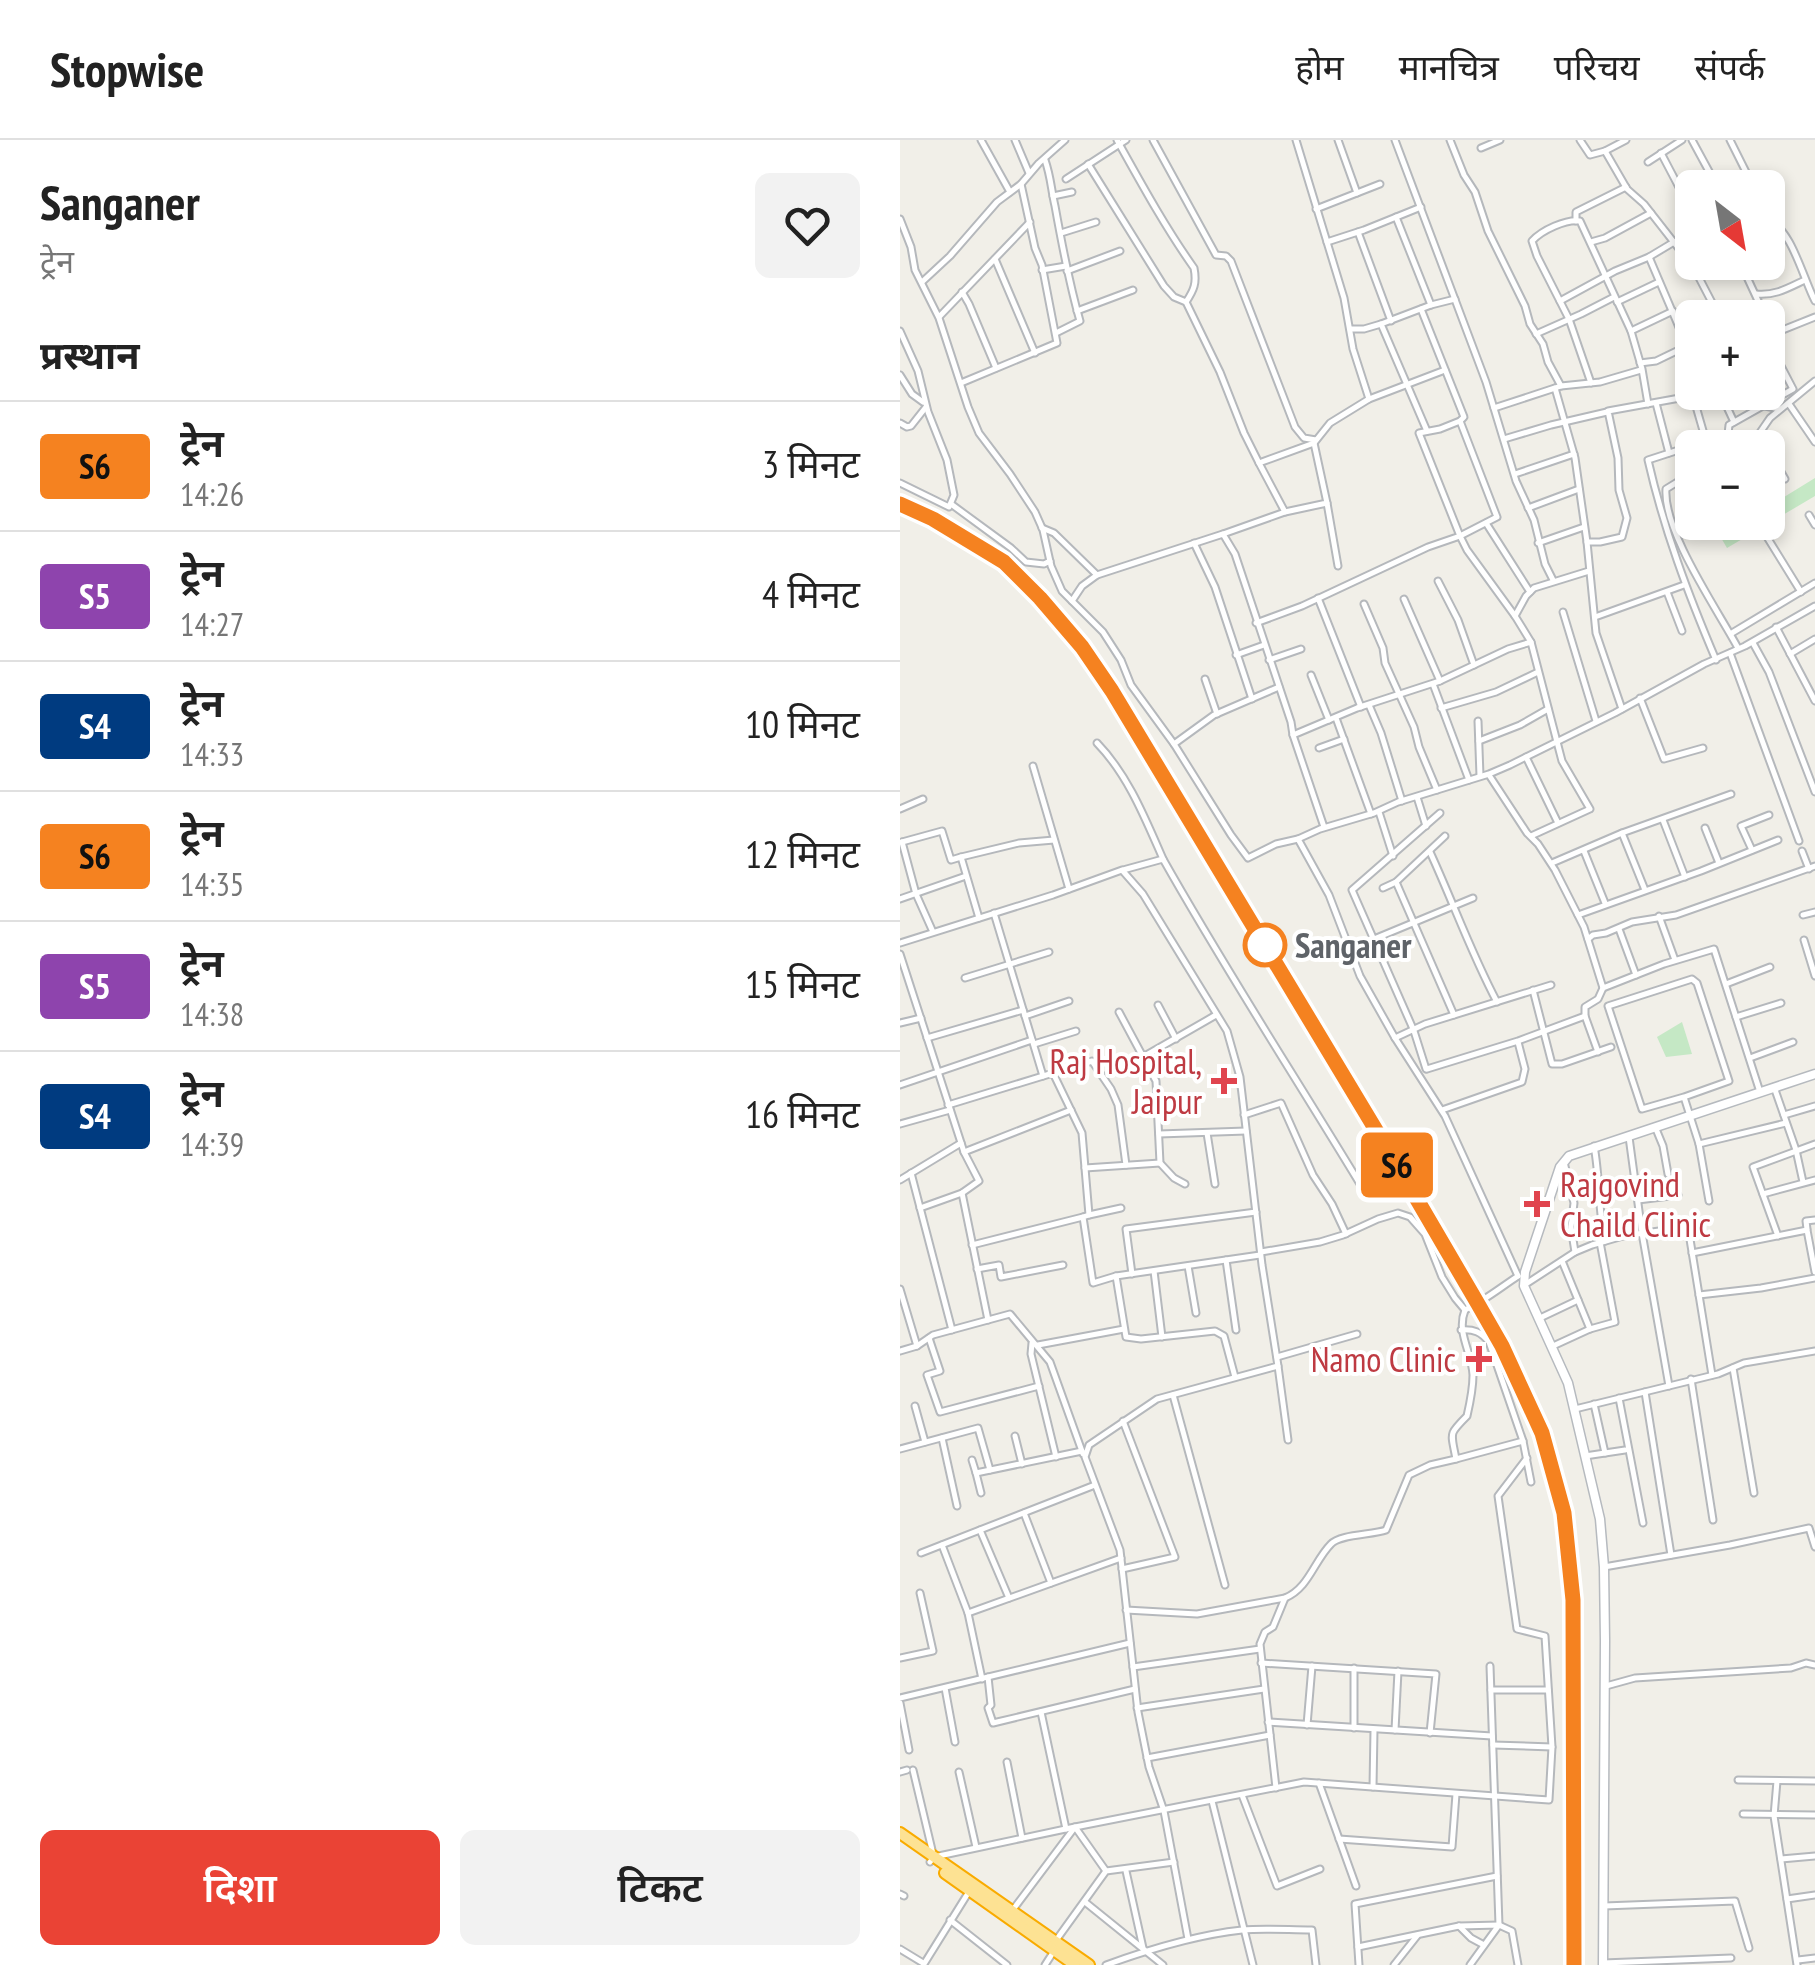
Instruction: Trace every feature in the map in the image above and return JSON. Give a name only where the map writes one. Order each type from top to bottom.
[{"type":"highway","points":[[900,1833],[970,1890],[1009,1914]]},
{"type":"highway","points":[[900,1841],[1089,1965]]},
{"type":"highway","points":[[1055,1946],[1075,1965]]},
{"type":"street","points":[[981,140],[1010,192]]},
{"type":"street","points":[[1015,140],[1030,174]]},
{"type":"street","points":[[922,282],[997,202],[1021,184],[1056,143],[1064,140]]},
{"type":"street","points":[[1153,140],[1216,255],[1231,260],[1295,427],[1304,438],[1315,441]]},
{"type":"street","points":[[1296,140],[1368,399]]},
{"type":"street","points":[[1338,140],[1358,193]]},
{"type":"street","points":[[1395,140],[1553,580]]},
{"type":"street","points":[[1450,140],[1558,387],[1574,454],[1600,645],[1622,709]]},
{"type":"street","points":[[1482,148],[1500,140]]},
{"type":"street","points":[[1580,140],[1590,155],[1626,140]]},
{"type":"street","points":[[1648,162],[1682,140]]},
{"type":"street","points":[[1692,140],[1708,170]]},
{"type":"street","points":[[1730,140],[1745,170]]},
{"type":"street","points":[[1066,179],[1121,142],[1152,204],[1194,268],[1195,287],[1186,302]]},
{"type":"street","points":[[1560,300],[1674,242],[1626,187],[1605,150]]},
{"type":"street","points":[[1660,153],[1675,181]]},
{"type":"street","points":[[1044,158],[1080,321],[1056,333]]},
{"type":"street","points":[[1088,164],[1164,286],[1186,302],[1244,433],[1285,512]]},
{"type":"street","points":[[961,383],[1057,343],[1021,184]]},
{"type":"street","points":[[1316,209],[1380,184]]},
{"type":"street","points":[[1576,220],[1576,212],[1584,206],[1626,187]]},
{"type":"street","points":[[1054,196],[1072,192]]},
{"type":"street","points":[[1327,242],[1421,207]]},
{"type":"street","points":[[1591,242],[1651,213]]},
{"type":"street","points":[[1396,217],[1431,305]]},
{"type":"street","points":[[1591,383],[1569,319],[1532,241],[1538,234],[1568,220],[1580,221],[1630,331],[1648,404]]},
{"type":"street","points":[[938,318],[1030,222]]},
{"type":"street","points":[[1061,234],[1096,222]]},
{"type":"street","points":[[901,224],[915,270],[938,318],[980,433],[1042,528],[1062,591],[1103,632],[1131,684],[1248,858],[1276,844],[1402,800],[1489,774],[1739,649],[1815,606]]},
{"type":"street","points":[[1358,232],[1391,321]]},
{"type":"street","points":[[1785,236],[1815,301]]},
{"type":"street","points":[[1042,270],[1067,268],[1120,251]]},
{"type":"street","points":[[1649,257],[1675,315]]},
{"type":"street","points":[[994,258],[1035,353]]},
{"type":"street","points":[[1748,280],[1757,300]]},
{"type":"street","points":[[1754,294],[1770,296],[1805,280]]},
{"type":"street","points":[[1536,334],[1659,282]]},
{"type":"street","points":[[1077,310],[1132,290]]},
{"type":"street","points":[[962,292],[996,368]]},
{"type":"street","points":[[1350,328],[1364,329],[1455,299]]},
{"type":"street","points":[[1421,309],[1464,418],[1420,433],[1467,550],[1531,642],[1562,761],[1590,809],[1531,836]]},
{"type":"street","points":[[1630,331],[1673,311]]},
{"type":"street","points":[[1785,329],[1815,318]]},
{"type":"street","points":[[1381,324],[1427,431]]},
{"type":"street","points":[[900,331],[918,371],[947,460],[954,496],[950,507],[900,482]]},
{"type":"street","points":[[1494,408],[1558,387],[1591,383],[1675,353]]},
{"type":"street","points":[[1259,463],[1315,441],[1330,422],[1368,399],[1446,370]]},
{"type":"street","points":[[1785,374],[1793,389],[1802,394]]},
{"type":"street","points":[[900,377],[926,405]]},
{"type":"street","points":[[1785,406],[1815,381]]},
{"type":"street","points":[[1785,394],[1793,389]]},
{"type":"street","points":[[1504,440],[1564,421],[1675,399]]},
{"type":"street","points":[[1656,403],[1670,453]]},
{"type":"street","points":[[1789,404],[1815,442]]},
{"type":"street","points":[[900,423],[911,426],[926,405]]},
{"type":"street","points":[[1728,410],[1734,422]]},
{"type":"street","points":[[1728,430],[1729,425],[1757,410]]},
{"type":"street","points":[[1762,430],[1780,410]]},
{"type":"street","points":[[1587,542],[1622,537],[1626,518],[1618,490],[1618,458],[1608,412]]},
{"type":"street","points":[[1256,623],[1497,517],[1460,421]]},
{"type":"street","points":[[1315,441],[1338,566]]},
{"type":"street","points":[[1675,451],[1648,460],[1684,585],[1716,660]]},
{"type":"street","points":[[1514,474],[1574,454]]},
{"type":"street","points":[[1675,484],[1666,489],[1665,502],[1675,527]]},
{"type":"street","points":[[1528,508],[1578,489]]},
{"type":"street","points":[[1072,601],[1082,586],[1098,576],[1285,512],[1326,503]]},
{"type":"street","points":[[951,504],[1026,562],[1044,564],[1050,560]]},
{"type":"street","points":[[1809,515],[1815,525]]},
{"type":"street","points":[[1486,523],[1530,592]]},
{"type":"street","points":[[1042,528],[1054,533],[1098,576]]},
{"type":"street","points":[[1538,543],[1584,528]]},
{"type":"street","points":[[1223,534],[1235,554],[1324,828]]},
{"type":"street","points":[[1680,540],[1690,565],[1739,649]]},
{"type":"street","points":[[1769,540],[1801,592]]},
{"type":"street","points":[[1194,543],[1215,587],[1252,699]]},
{"type":"street","points":[[1515,616],[1534,588],[1590,571]]},
{"type":"street","points":[[1438,581],[1464,634],[1474,665]]},
{"type":"street","points":[[1731,634],[1815,584]]},
{"type":"street","points":[[1595,617],[1684,585]]},
{"type":"street","points":[[1667,592],[1682,631]]},
{"type":"street","points":[[1318,598],[1361,707]]},
{"type":"street","points":[[1404,599],[1469,780]]},
{"type":"street","points":[[1364,604],[1438,790]]},
{"type":"street","points":[[1563,612],[1596,721]]},
{"type":"street","points":[[1776,627],[1815,701]]},
{"type":"street","points":[[1790,654],[1815,639]]},
{"type":"street","points":[[1293,735],[1531,642]]},
{"type":"street","points":[[1752,642],[1768,672],[1815,792]]},
{"type":"street","points":[[1236,655],[1264,645]]},
{"type":"street","points":[[1269,660],[1301,648]]},
{"type":"street","points":[[1730,653],[1799,840]]},
{"type":"street","points":[[1442,708],[1496,692],[1538,672]]},
{"type":"street","points":[[1312,675],[1344,738],[1371,814]]},
{"type":"street","points":[[1205,679],[1217,714]]},
{"type":"street","points":[[1174,744],[1217,714],[1279,688]]},
{"type":"street","points":[[1640,698],[1664,759],[1703,748]]},
{"type":"street","points":[[1369,704],[1402,800]]},
{"type":"street","points":[[1479,741],[1548,709]]},
{"type":"street","points":[[1478,721],[1480,776]]},
{"type":"street","points":[[1318,748],[1344,738]]},
{"type":"street","points":[[1097,743],[1113,760],[1132,793],[1163,858],[1226,970],[1360,1184]]},
{"type":"street","points":[[1526,757],[1558,823]]},
{"type":"street","points":[[1034,766],[1070,890]]},
{"type":"street","points":[[1489,774],[1551,864],[1588,939],[1602,988],[1598,999],[1585,1007],[1598,1052]]},
{"type":"street","points":[[1551,864],[1622,833],[1731,794]]},
{"type":"street","points":[[1417,797],[1426,826]]},
{"type":"street","points":[[900,809],[923,800]]},
{"type":"street","points":[[1379,810],[1393,856]]},
{"type":"street","points":[[1426,1069],[1352,890],[1440,813]]},
{"type":"street","points":[[1752,850],[1741,826],[1769,815]]},
{"type":"street","points":[[1664,820],[1685,877]]},
{"type":"street","points":[[1705,828],[1719,863]]},
{"type":"street","points":[[934,932],[916,894],[901,842],[942,831],[951,860],[1020,843],[1054,840]]},
{"type":"street","points":[[1622,833],[1644,890]]},
{"type":"street","points":[[1383,888],[1396,882],[1445,836]]},
{"type":"street","points":[[1298,839],[1329,895],[1360,976],[1442,1110],[1522,1274],[1568,1383],[1600,1519],[1604,1567],[1603,1964],[1731,1958]]},
{"type":"street","points":[[1578,915],[1778,840]]},
{"type":"street","points":[[1584,849],[1605,904]]},
{"type":"street","points":[[1588,939],[1632,922],[1676,915],[1812,868],[1802,851]]},
{"type":"street","points":[[1430,852],[1496,1002]]},
{"type":"street","points":[[961,857],[979,918]]},
{"type":"street","points":[[900,943],[1163,858]]},
{"type":"street","points":[[1122,870],[1142,894],[1227,1031],[1240,1077],[1288,1440]]},
{"type":"street","points":[[900,899],[966,876]]},
{"type":"street","points":[[1396,882],[1454,1014]]},
{"type":"street","points":[[1374,940],[1472,898]]},
{"type":"street","points":[[1803,915],[1815,912]]},
{"type":"street","points":[[994,913],[1043,1076]]},
{"type":"street","points":[[1659,916],[1675,960]]},
{"type":"street","points":[[1619,929],[1636,975]]},
{"type":"street","points":[[1804,940],[1812,950],[1815,976]]},
{"type":"street","points":[[1602,988],[1714,949],[1760,1092]]},
{"type":"street","points":[[965,978],[1049,952]]},
{"type":"street","points":[[900,954],[964,1152],[979,1181],[962,1193],[920,1208]]},
{"type":"street","points":[[1726,984],[1770,967]]},
{"type":"street","points":[[900,982],[908,980]]},
{"type":"street","points":[[1695,980],[1729,1081],[1684,1097],[1646,1109],[1639,1106],[1608,1006],[1695,980]]},
{"type":"street","points":[[1395,1038],[1412,1028],[1550,986]]},
{"type":"street","points":[[1534,990],[1552,1064],[1611,1048]]},
{"type":"street","points":[[927,1038],[1070,1001]]},
{"type":"street","points":[[1736,1017],[1781,1003]]},
{"type":"street","points":[[1158,1005],[1176,1039]]},
{"type":"street","points":[[1119,1012],[1156,1081],[1160,1163],[1185,1184]]},
{"type":"street","points":[[1143,1057],[1216,1014]]},
{"type":"street","points":[[1417,1072],[1586,1016]]},
{"type":"street","points":[[900,1023],[920,1018]]},
{"type":"street","points":[[900,1084],[1076,1032]]},
{"type":"street","points":[[1442,1110],[1522,1082],[1525,1069],[1518,1041]]},
{"type":"street","points":[[1750,1058],[1793,1042]]},
{"type":"street","points":[[900,1124],[1092,1061],[1118,1105],[1126,1165]]},
{"type":"street","points":[[1054,1072],[1082,1132],[1093,1283],[1320,1242],[1398,1213],[1410,1217],[1425,1234],[1442,1277],[1465,1310]]},
{"type":"street","points":[[1456,1459],[1451,1435],[1453,1428],[1468,1416],[1473,1372],[1461,1320],[1465,1310],[1487,1300],[1522,1274],[1560,1168],[1569,1156],[1815,1074]]},
{"type":"street","points":[[1774,1087],[1796,1150],[1802,1182]]},
{"type":"street","points":[[1684,1097],[1700,1144],[1709,1201]]},
{"type":"street","points":[[1244,1115],[1282,1103],[1313,1174],[1346,1234]]},
{"type":"street","points":[[1700,1144],[1815,1106]]},
{"type":"street","points":[[964,1152],[1071,1110]]},
{"type":"street","points":[[1655,1126],[1664,1146],[1668,1174]]},
{"type":"street","points":[[1158,1134],[1246,1131]]},
{"type":"street","points":[[1207,1132],[1215,1184]]},
{"type":"street","points":[[1629,1135],[1669,1386]]},
{"type":"street","points":[[900,1180],[961,1143]]},
{"type":"street","points":[[1778,1236],[1753,1167],[1815,1144]]},
{"type":"street","points":[[1552,1346],[1614,1322],[1594,1146]]},
{"type":"street","points":[[1564,1162],[1574,1203],[1574,1252]]},
{"type":"street","points":[[1085,1168],[1160,1163]]},
{"type":"street","points":[[911,1173],[952,1330]]},
{"type":"street","points":[[1763,1194],[1815,1180]]},
{"type":"street","points":[[962,1193],[988,1320]]},
{"type":"street","points":[[1638,1200],[1678,1195]]},
{"type":"street","points":[[972,1245],[1121,1208]]},
{"type":"street","points":[[1132,1274],[1126,1229],[1256,1212]]},
{"type":"street","points":[[1698,1296],[1761,1288],[1815,1275],[1806,1221],[1815,1220]]},
{"type":"street","points":[[1524,1286],[1574,1252],[1602,1242],[1685,1226],[1689,1231],[1712,1375]]},
{"type":"street","points":[[1692,1253],[1808,1230]]},
{"type":"street","points":[[1226,1260],[1236,1330]]},
{"type":"street","points":[[1562,1261],[1590,1330]]},
{"type":"street","points":[[977,1269],[998,1265],[1002,1278],[1063,1265]]},
{"type":"street","points":[[1188,1266],[1196,1313]]},
{"type":"street","points":[[1154,1271],[1162,1336]]},
{"type":"street","points":[[1116,1276],[1126,1337],[1141,1339],[1214,1330],[1224,1336],[1235,1377]]},
{"type":"street","points":[[900,1289],[903,1312],[917,1346]]},
{"type":"street","points":[[1540,1318],[1578,1300]]},
{"type":"street","points":[[900,1351],[952,1330],[1010,1314],[1050,1362],[1120,1550],[1137,1708],[1147,1758],[1164,1811],[1188,1939]]},
{"type":"street","points":[[1035,1343],[1124,1329]]},
{"type":"street","points":[[1462,1330],[1483,1334],[1488,1342],[1524,1441],[1532,1482]]},
{"type":"street","points":[[1277,1357],[1356,1334]]},
{"type":"street","points":[[929,1338],[940,1371],[927,1376],[940,1412],[1039,1386]]},
{"type":"street","points":[[1035,1343],[1031,1354],[1056,1457]]},
{"type":"street","points":[[1574,1409],[1712,1375],[1744,1363],[1815,1352]]},
{"type":"street","points":[[1084,1454],[1089,1445],[1157,1399],[1278,1366]]},
{"type":"street","points":[[1733,1368],[1754,1493]]},
{"type":"street","points":[[1691,1379],[1713,1520]]},
{"type":"street","points":[[1645,1392],[1671,1556]]},
{"type":"street","points":[[1172,1395],[1224,1586]]},
{"type":"street","points":[[1619,1398],[1643,1524]]},
{"type":"street","points":[[1594,1404],[1605,1453]]},
{"type":"street","points":[[915,1406],[926,1442]]},
{"type":"street","points":[[1122,1570],[1175,1558],[1123,1421]]},
{"type":"street","points":[[900,1449],[978,1428],[990,1470]]},
{"type":"street","points":[[1015,1436],[1022,1464]]},
{"type":"street","points":[[942,1438],[957,1506]]},
{"type":"street","points":[[1126,1610],[1197,1614],[1295,1594],[1338,1539],[1386,1530],[1409,1475],[1430,1465],[1524,1441]]},
{"type":"street","points":[[1586,1456],[1626,1450]]},
{"type":"street","points":[[976,1474],[1084,1454]]},
{"type":"street","points":[[906,1771],[932,1860],[1022,1838],[1304,1782],[1549,1800],[1552,1747],[1546,1636],[1517,1630],[1498,1496],[1527,1458]]},
{"type":"street","points":[[972,1460],[981,1493]]},
{"type":"street","points":[[920,1553],[1095,1485]]},
{"type":"street","points":[[1024,1513],[1051,1583]]},
{"type":"street","points":[[1604,1567],[1809,1528],[1815,1548]]},
{"type":"street","points":[[980,1530],[1010,1598]]},
{"type":"street","points":[[942,1544],[968,1613],[994,1704],[988,1708],[993,1723],[1135,1689]]},
{"type":"street","points":[[968,1613],[1121,1558]]},
{"type":"street","points":[[900,1658],[933,1651],[920,1593]]},
{"type":"street","points":[[1276,1788],[1260,1649],[1261,1638],[1273,1627],[1285,1598]]},
{"type":"street","points":[[909,1750],[900,1701],[1130,1644]]},
{"type":"street","points":[[1132,1667],[1260,1649]]},
{"type":"street","points":[[1261,1662],[1436,1674],[1430,1733]]},
{"type":"street","points":[[1604,1687],[1635,1678],[1815,1664]]},
{"type":"street","points":[[1307,1725],[1312,1666]]},
{"type":"street","points":[[1470,1965],[1499,1924],[1490,1666]]},
{"type":"street","points":[[1354,1668],[1354,1728]]},
{"type":"street","points":[[1395,1730],[1398,1671]]},
{"type":"street","points":[[945,1688],[955,1742]]},
{"type":"street","points":[[1137,1708],[1264,1688]]},
{"type":"street","points":[[1490,1690],[1549,1690]]},
{"type":"street","points":[[1041,1712],[1066,1829]]},
{"type":"street","points":[[1268,1722],[1492,1736]]},
{"type":"street","points":[[1373,1788],[1374,1729]]},
{"type":"street","points":[[1147,1758],[1270,1735]]},
{"type":"street","points":[[1492,1745],[1552,1747]]},
{"type":"street","points":[[1008,1762],[1022,1838]]},
{"type":"street","points":[[959,1772],[976,1848]]},
{"type":"street","points":[[1738,1780],[1815,1781]]},
{"type":"street","points":[[1776,1780],[1774,1816],[1797,1962],[1815,1958]]},
{"type":"street","points":[[1319,1784],[1356,1886]]},
{"type":"street","points":[[1339,1839],[1452,1847],[1456,1794]]},
{"type":"street","points":[[1242,1795],[1277,1886],[1320,1869]]},
{"type":"street","points":[[1212,1801],[1252,1965]]},
{"type":"street","points":[[1743,1814],[1815,1815]]},
{"type":"street","points":[[1075,1827],[1106,1871]]},
{"type":"street","points":[[1009,1914],[1075,1827]]},
{"type":"street","points":[[1782,1859],[1815,1856]]},
{"type":"street","points":[[1106,1871],[1174,1862]]},
{"type":"street","points":[[1126,1870],[1144,1951]]},
{"type":"street","points":[[1045,1965],[1106,1871]]},
{"type":"street","points":[[1359,1965],[1356,1904],[1497,1876]]},
{"type":"street","points":[[900,1958],[903,1950],[925,1964],[970,1890]]},
{"type":"street","points":[[1787,1899],[1815,1895]]},
{"type":"street","points":[[1604,1906],[1735,1900],[1749,1948]]},
{"type":"street","points":[[1085,1902],[1163,1965]]},
{"type":"street","points":[[950,1920],[1006,1965]]},
{"type":"street","points":[[1358,1947],[1459,1926],[1499,1924],[1512,1931],[1518,1965]]},
{"type":"street","points":[[1459,1926],[1484,1945]]},
{"type":"street","points":[[1106,1965],[1188,1939],[1244,1930],[1312,1930],[1316,1965]]},
{"type":"street","points":[[1394,1965],[1419,1934]]},
{"type":"green space","points":[[1815,478],[1815,496],[1785,514],[1785,497]]},
{"type":"green space","points":[[1722,540],[1741,540],[1727,548]]},
{"type":"green space","points":[[1682,1022],[1692,1054],[1666,1057],[1657,1037]]},
{"type":"railway","points":[[900,504],[1004,562],[1082,647],[1394,1161],[1501,1345],[1542,1433],[1564,1513],[1573,1600],[1574,1965]]},
{"type":"train","name":"S6","points":[[900,504],[1004,562],[1082,647],[1394,1160],[1502,1346],[1542,1433],[1564,1513],[1573,1600],[1574,1965]]},
{"type":"place","name":"Sanganer","points":[[1265,945]]},
{"type":"place","name":"Raj Hospital, Jaipur","points":[[1224,1081]]},
{"type":"place","name":"Rajgovind Chaild Clinic","points":[[1537,1204]]},
{"type":"place","name":"Namo Clinic","points":[[1479,1359]]}]
